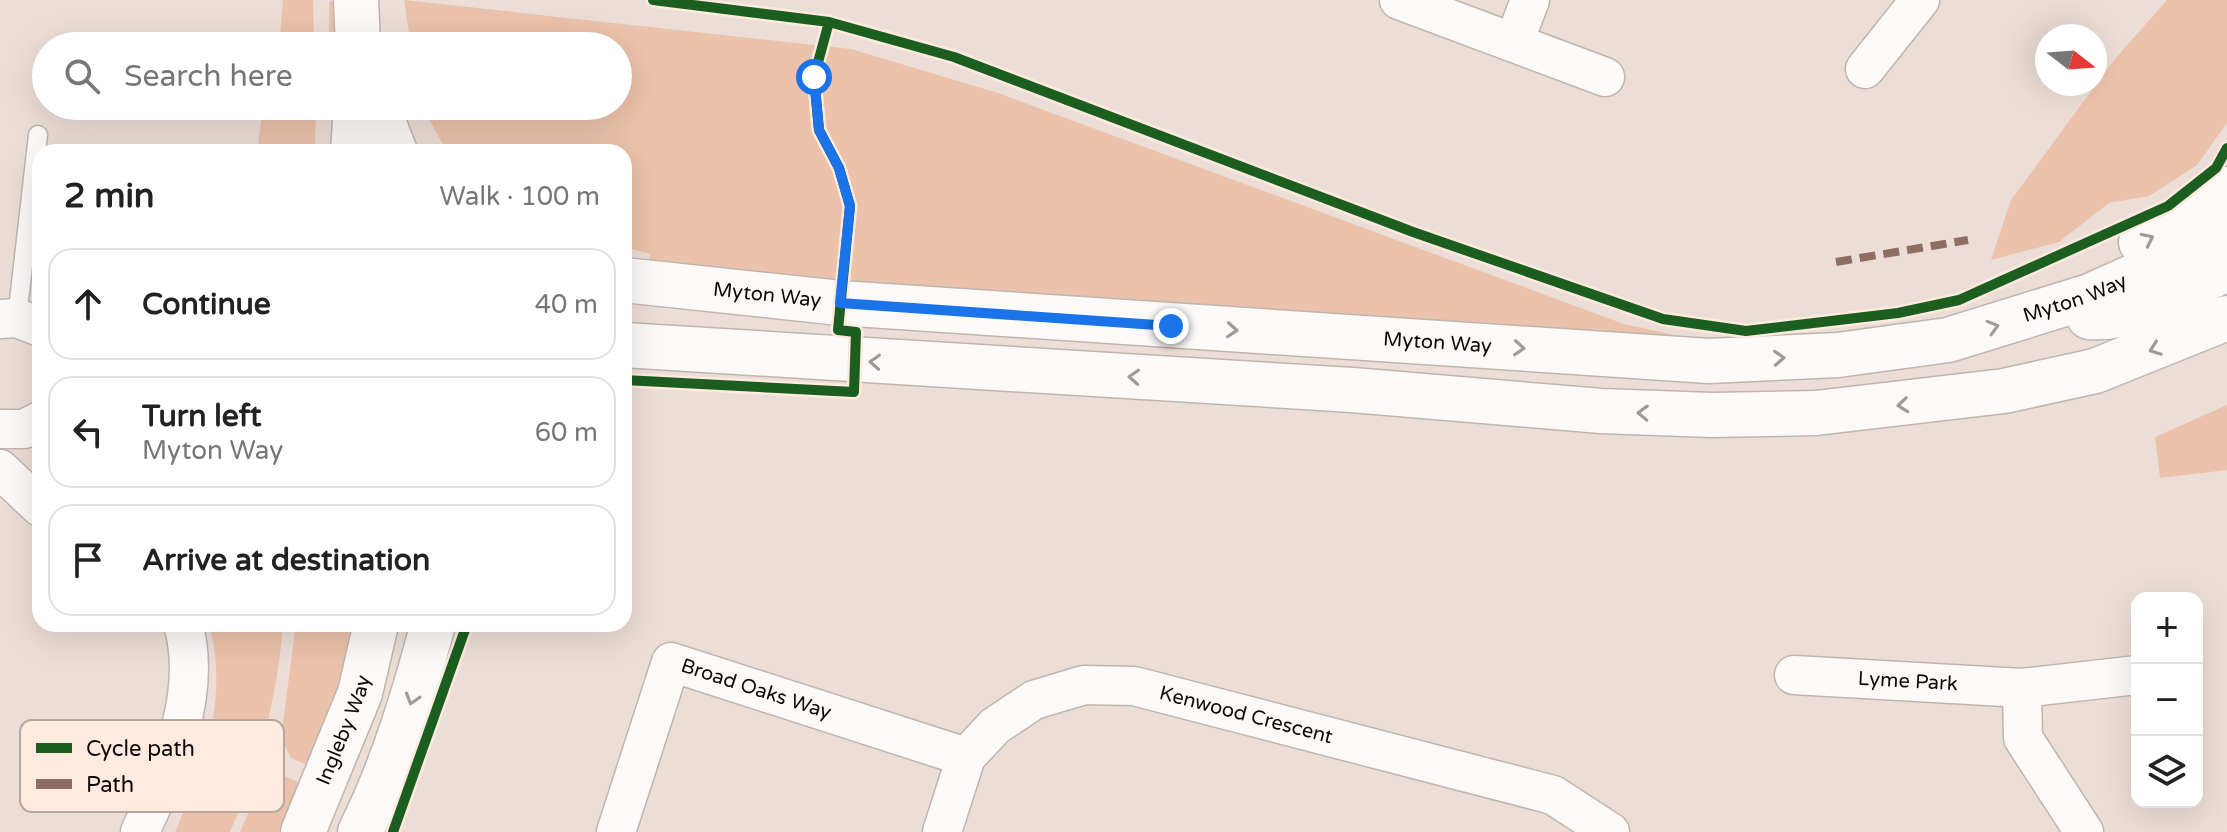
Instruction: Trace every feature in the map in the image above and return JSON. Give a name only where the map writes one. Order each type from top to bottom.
[{"type":"street","points":[[356,0],[357,32]]},
{"type":"street","points":[[1399,0],[1605,77]]},
{"type":"street","points":[[1514,42],[1530,0]]},
{"type":"street","points":[[1865,69],[1907,4]]},
{"type":"street","points":[[354,144],[355,120]]},
{"type":"street","points":[[382,120],[392,144]]},
{"type":"street","points":[[2039,314],[2102,261],[2183,222],[2227,189]]},
{"type":"street","name":"Myton Way","points":[[632,281],[840,303],[1709,361],[1838,355],[1948,340],[2039,314],[2140,275],[2227,229]]},
{"type":"street","points":[[2039,314],[2106,319],[2149,305],[2227,269]]},
{"type":"street","points":[[632,345],[1352,390],[1601,411],[1712,415],[1816,413],[2004,391],[2095,371],[2227,318]]},
{"type":"street","points":[[0,429],[24,429],[32,425]]},
{"type":"street","points":[[0,469],[32,499]]},
{"type":"street","points":[[182,720],[188,668],[184,632]]},
{"type":"street","name":"Ingleby Way","points":[[303,832],[360,693],[374,632]]},
{"type":"street","points":[[360,832],[378,796],[413,699],[431,632]]},
{"type":"street","name":"Broad Oaks Way","points":[[616,832],[671,662],[966,757]]},
{"type":"street","name":"Lyme Park","points":[[1794,675],[2022,688],[2131,676]]},
{"type":"street","name":"Kenwood Crescent","points":[[942,832],[966,757],[995,726],[1034,700],[1084,685],[1134,686],[1553,795],[1610,832]]},
{"type":"street","points":[[2022,688],[2023,738],[2084,832]]},
{"type":"street","points":[[140,832],[148,812]]},
{"type":"lane","points":[[37,144],[38,135]]},
{"type":"lane","points":[[19,321],[32,194]]},
{"type":"shaded area","points":[[283,0],[313,0],[314,32],[280,32]]},
{"type":"shaded area","points":[[404,0],[851,49],[998,93],[1624,324],[1698,340],[1167,310],[648,265],[650,254],[632,249],[632,144],[443,144],[430,120],[632,120],[632,32],[409,32]]},
{"type":"shaded area","points":[[2167,0],[2227,0],[2227,123],[2197,165],[2149,196],[2109,203],[2059,242],[1991,260],[2011,200],[2088,96],[2107,96],[2107,70]]},
{"type":"shaded area","points":[[329,1],[337,2],[336,32],[329,32]]},
{"type":"shaded area","points":[[261,120],[316,120],[315,144],[258,144]]},
{"type":"shaded area","points":[[2227,405],[2227,470],[2160,478],[2155,437]]},
{"type":"shaded area","points":[[211,632],[282,632],[268,720],[213,720],[215,652]]},
{"type":"shaded area","points":[[295,632],[355,632],[316,769],[291,758],[284,744],[283,720]]},
{"type":"shaded area","points":[[284,776],[306,786],[284,832],[240,832],[249,812],[284,812]]},
{"type":"shaded area","points":[[183,812],[238,812],[230,832],[175,832]]},
{"type":"marked path","points":[[1836,262],[1968,240]]},
{"type":"cycle path","points":[[653,0],[829,22],[954,57],[1413,232],[1663,319],[1746,331],[1898,313],[1959,300],[2168,206],[2216,168],[2227,148]]},
{"type":"cycle path","points":[[632,380],[854,392],[856,332],[838,330],[850,206],[839,168],[819,130],[814,77],[829,22]]},
{"type":"cycle path","points":[[393,832],[464,632]]},
{"type":"route","points":[[814,77],[819,130],[839,168],[850,206],[840,303],[1171,326]]}]
